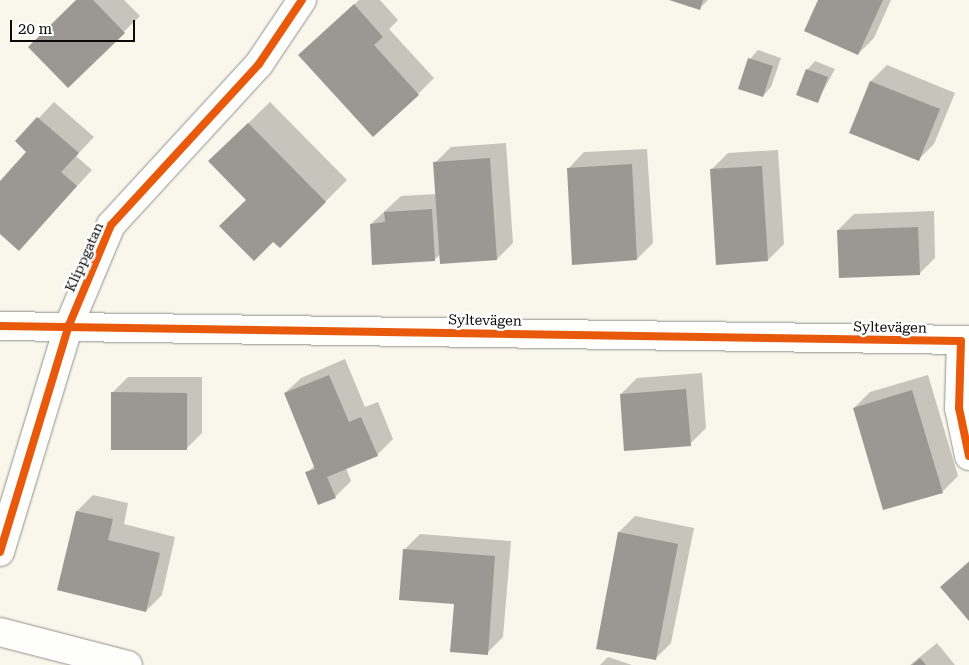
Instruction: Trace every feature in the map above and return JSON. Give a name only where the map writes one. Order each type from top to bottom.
[{"type":"street","name":"Klippgatan","points":[[0,552],[69,325],[111,225],[259,64],[302,0]]},
{"type":"street","name":"Syltevägen","points":[[0,326],[69,325],[965,341]]},
{"type":"street","points":[[965,341],[959,408],[969,456]]},
{"type":"street","points":[[0,632],[128,665]]},
{"type":"building","points":[[76,0],[93,0],[125,33],[68,88],[28,47]]},
{"type":"building","points":[[669,0],[703,0],[700,10]]},
{"type":"building","points":[[818,0],[883,0],[858,55],[804,31]]},
{"type":"building","points":[[354,4],[383,37],[374,45],[419,95],[373,137],[298,55]]},
{"type":"building","points":[[748,58],[773,66],[763,97],[738,89]]},
{"type":"building","points":[[806,69],[828,77],[818,103],[796,95]]},
{"type":"building","points":[[870,81],[940,109],[919,161],[849,133]]},
{"type":"building","points":[[37,117],[79,153],[61,172],[77,186],[19,251],[0,234],[0,181],[26,152],[15,141]]},
{"type":"building","points":[[248,123],[326,202],[280,248],[273,242],[254,261],[219,226],[246,200],[208,161]]},
{"type":"building","points":[[490,158],[497,260],[440,264],[433,162]]},
{"type":"building","points":[[632,164],[637,260],[572,265],[567,168]]},
{"type":"building","points":[[762,166],[768,261],[716,265],[710,169]]},
{"type":"building","points":[[432,209],[435,261],[372,265],[370,224],[385,222],[384,212]]},
{"type":"building","points":[[918,227],[920,275],[839,278],[837,230]]},
{"type":"building","points":[[329,375],[349,422],[361,417],[378,456],[327,477],[336,498],[318,505],[305,472],[315,469],[284,393]]},
{"type":"building","points":[[686,389],[691,446],[624,451],[620,394]]},
{"type":"building","points":[[912,390],[943,493],[883,510],[853,408]]},
{"type":"building","points":[[111,392],[187,393],[187,450],[111,450]]},
{"type":"building","points":[[76,511],[113,519],[108,540],[160,553],[146,612],[57,590]]},
{"type":"building","points":[[618,532],[678,544],[656,660],[596,649]]},
{"type":"building","points":[[403,549],[495,556],[488,655],[450,652],[454,604],[399,600]]},
{"type":"building","points":[[969,562],[969,621],[940,587]]},
{"type":"building","points":[[920,658],[926,665],[912,665]]},
{"type":"cycle path","points":[[0,552],[69,325],[111,225],[259,64],[302,0]]},
{"type":"cycle path","points":[[0,326],[961,341],[959,408],[969,456]]}]
